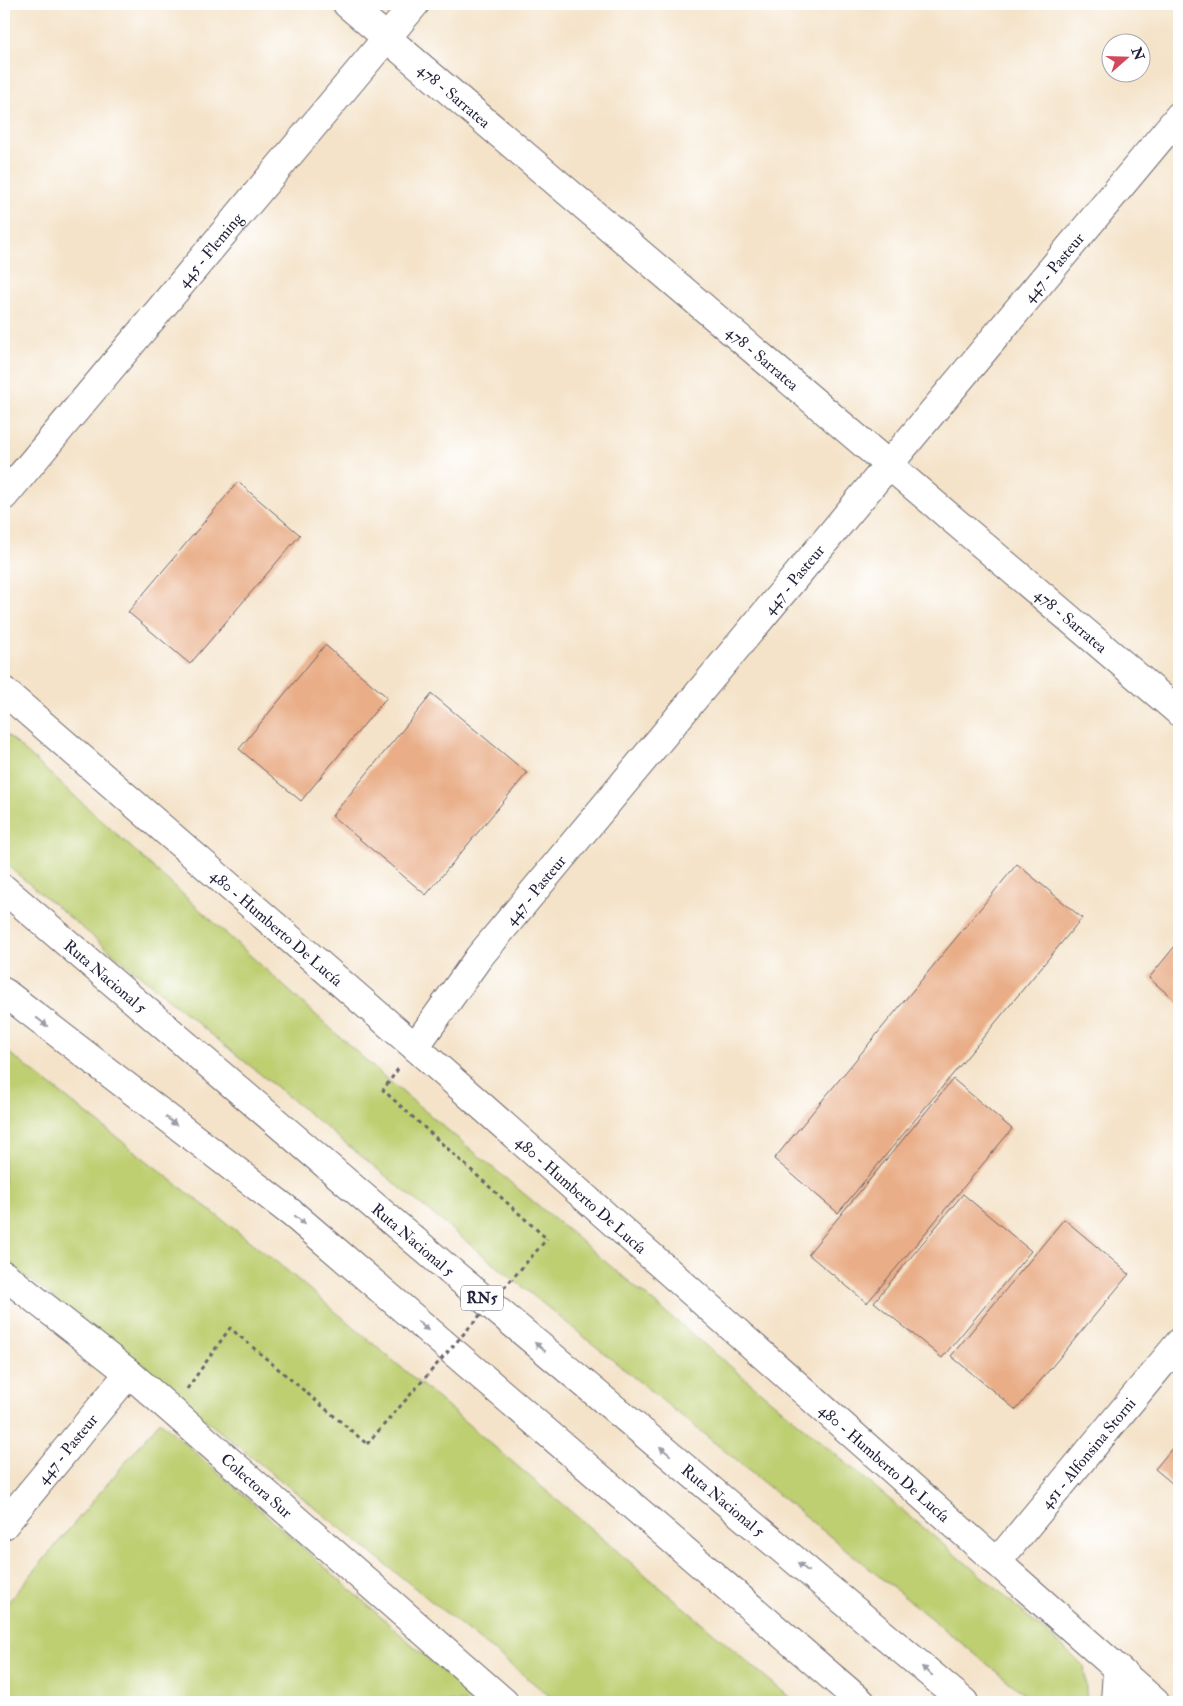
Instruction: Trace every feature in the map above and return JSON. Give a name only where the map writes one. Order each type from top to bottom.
[{"type":"main road","name":"478 - Sarratea","points":[[348,4],[1179,712]]},
{"type":"main road","name":"445 - Fleming","points":[[4,496],[415,4]]},
{"type":"main road","name":"447 - Pasteur","points":[[415,1047],[480,957],[1179,116]]},
{"type":"main road","name":"480 - Humberto De Lucía","points":[[4,691],[415,1047],[1155,1702]]},
{"type":"main road","name":"Ruta Nacional 5","points":[[4,889],[449,1270],[964,1702]]},
{"type":"main road","points":[[4,992],[294,1215],[861,1702]]},
{"type":"main road","name":"Colectora Sur","points":[[4,1275],[129,1372],[504,1702]]},
{"type":"main road","name":"451 - Alfonsina Storni","points":[[997,1562],[1179,1343]]},
{"type":"main road","name":"447 - Pasteur","points":[[4,1526],[129,1372]]},
{"type":"main road","points":[[1115,1702],[1117,1670]]},
{"type":"path","points":[[172,1410],[230,1328],[367,1444],[546,1239],[383,1090],[415,1047]]},
{"type":"green space","points":[[4,732],[382,1075],[992,1585],[1084,1666],[1087,1702],[1034,1702],[212,1035],[4,863]]},
{"type":"green space","points":[[4,1049],[284,1268],[795,1702],[557,1702],[4,1260]]},
{"type":"green space","points":[[160,1421],[477,1702],[4,1702],[4,1607]]},
{"type":"building","points":[[238,482],[300,535],[190,664],[128,612]]},
{"type":"building","points":[[325,645],[387,697],[301,801],[239,749]]},
{"type":"building","points":[[432,694],[527,773],[426,895],[332,816]]},
{"type":"building","points":[[1017,864],[1082,918],[838,1213],[774,1159]]},
{"type":"building","points":[[1179,941],[1179,1004],[1149,978]]},
{"type":"building","points":[[953,1079],[1012,1129],[867,1303],[808,1254]]},
{"type":"building","points":[[963,1194],[1031,1251],[942,1358],[874,1302]]},
{"type":"building","points":[[1064,1219],[1129,1274],[1016,1410],[951,1356]]},
{"type":"building","points":[[1179,1440],[1179,1489],[1155,1469]]}]
